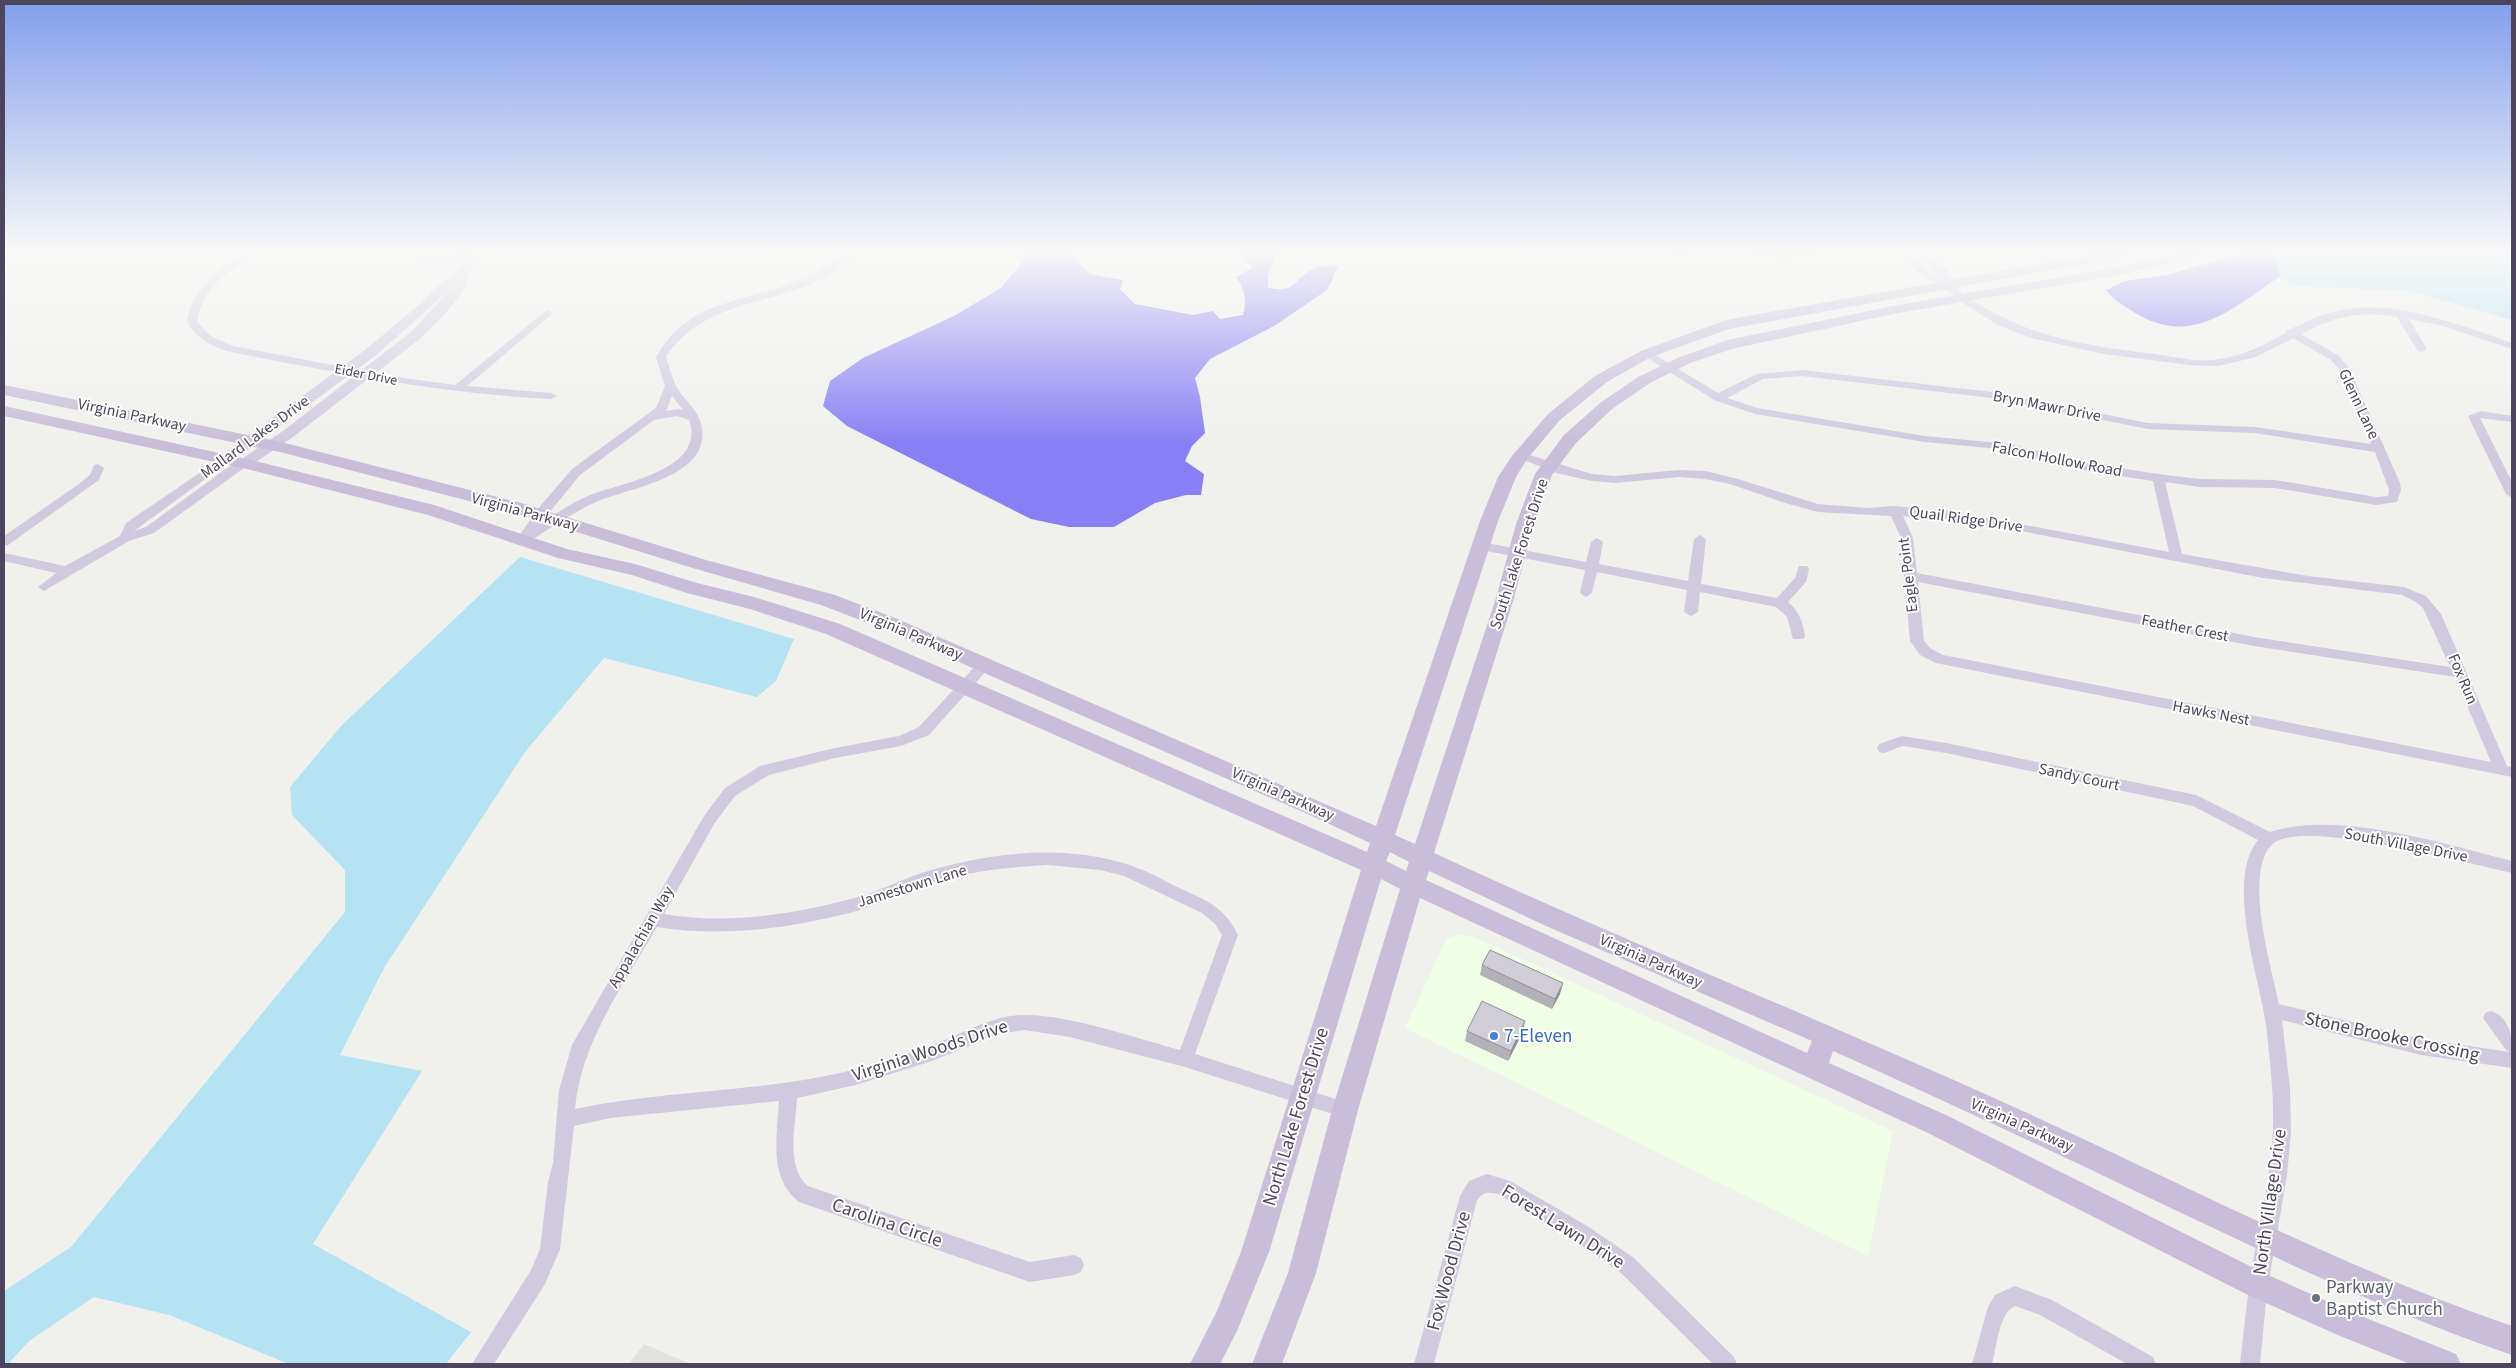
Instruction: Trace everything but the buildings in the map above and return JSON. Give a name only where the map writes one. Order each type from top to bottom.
[{"type":"main road","name":"South Lake Forest Drive","points":[[1374,865],[1499,494],[1520,456],[1554,417],[1580,394],[1606,375],[1646,354],[1689,337],[1741,322],[1775,316]]},
{"type":"main road","name":"South Lake Forest Drive","points":[[1414,884],[1517,553],[1538,488],[1549,466],[1580,428],[1606,406],[1644,380],[1669,368],[1706,352],[1755,338],[1870,316]]},
{"type":"main road","name":"Virginia Parkway","points":[[4,390],[270,445],[548,516],[702,565],[828,600],[888,623],[1318,809],[1554,919],[1826,1036],[2076,1149],[2266,1240],[2386,1294],[2512,1340]]},
{"type":"main road","name":"Virginia Parkway","points":[[4,410],[226,459],[434,511],[564,554],[635,570],[694,589],[790,614],[833,629],[1374,865],[1937,1124],[2258,1284],[2350,1326],[2446,1364]]},
{"type":"main road","name":"North Lake Forest Drive","points":[[1205,1364],[1231,1312],[1255,1252],[1374,865]]},
{"type":"main road","points":[[1267,1364],[1302,1273],[1345,1110],[1414,884]]},
{"type":"main road","points":[[1814,1068],[1826,1036]]},
{"type":"street","name":"Eider Drive","points":[[193,316],[192,322],[201,335],[231,349],[407,383],[501,394],[551,396]]},
{"type":"street","name":"Mallard Lakes Drive","points":[[44,587],[67,571],[125,538],[130,526],[252,441],[346,371],[414,316]]},
{"type":"street","name":"Mallard Lakes Drive","points":[[245,464],[365,375],[416,335],[435,316]]},
{"type":"street","points":[[457,389],[544,316]]},
{"type":"street","points":[[523,540],[548,516],[601,494],[647,482],[673,469],[691,452],[697,434],[696,423],[671,385],[661,357],[673,336],[686,326],[706,316]]},
{"type":"street","points":[[1991,316],[2002,323],[2035,336],[2104,351],[2190,362],[2218,363],[2252,356],[2291,332],[2331,316]]},
{"type":"street","points":[[2402,316],[2422,349]]},
{"type":"street","points":[[2413,316],[2445,323],[2512,346]]},
{"type":"street","name":"Glenn Lane","points":[[2291,332],[2335,358],[2344,368],[2394,483],[2396,490],[2393,499]]},
{"type":"street","name":"Falcon Hollow Road","points":[[1646,354],[1718,398],[1741,407],[1771,414],[1934,440],[2010,447],[2064,462],[2158,478],[2200,483],[2275,484],[2376,501],[2393,499]]},
{"type":"street","name":"Bryn Mawr Drive","points":[[1718,398],[1761,376],[1788,372],[1802,373],[1891,385],[1992,394],[2148,426],[2255,430],[2380,449]]},
{"type":"street","points":[[523,540],[548,516],[576,472],[652,417],[664,405],[671,385]]},
{"type":"street","points":[[652,417],[678,412],[693,418]]},
{"type":"street","points":[[2512,419],[2481,414],[2474,416],[2507,473],[2512,494]]},
{"type":"street","name":"Quail Ridge Drive","points":[[1520,456],[1549,466],[1602,479],[1680,472],[1704,475],[1732,480],[1784,500],[1820,508],[1894,510],[1951,515],[2033,528],[2291,578],[2413,591]]},
{"type":"street","points":[[125,538],[150,530],[231,471],[245,464]]},
{"type":"street","points":[[4,542],[83,487],[95,477],[98,468]]},
{"type":"street","points":[[2158,478],[2176,557]]},
{"type":"street","name":"Eagle Point","points":[[1894,510],[1907,538],[1909,576],[1917,641]]},
{"type":"street","points":[[1690,612],[1700,539]]},
{"type":"street","points":[[1586,593],[1597,542]]},
{"type":"street","points":[[1481,546],[1780,603],[1790,610],[1797,621],[1798,636]]},
{"type":"street","points":[[4,557],[67,571]]},
{"type":"street","points":[[1780,603],[1801,578],[1803,569]]},
{"type":"street","name":"Feather Crest","points":[[1909,576],[2289,648],[2391,665],[2462,673]]},
{"type":"street","name":"Fox Run","points":[[2413,591],[2430,606],[2507,771]]},
{"type":"street","name":"Hawks Nest","points":[[1917,641],[1921,649],[1931,656],[1959,664],[2507,771]]},
{"type":"street","name":"Appalachian Way","points":[[482,1364],[538,1277],[550,1249],[570,1082],[581,1045],[709,820],[730,792],[744,781],[765,770],[835,753],[901,741],[924,732],[984,665]]},
{"type":"street","name":"Sandy Court","points":[[1884,748],[1902,741],[1928,745],[2196,801],[2268,838]]},
{"type":"street","name":"South Village Drive","points":[[2268,838],[2294,830],[2351,832],[2512,866]]},
{"type":"street","points":[[2268,838],[2257,855],[2252,870],[2252,907],[2272,1010]]},
{"type":"street","name":"Jamestown Lane","points":[[651,919],[690,925],[798,916],[857,904],[948,872],[1006,862],[1042,860],[1081,862],[1124,870],[1212,911],[1226,923],[1230,935],[1185,1060]]},
{"type":"street","name":"Stone Brooke Crossing","points":[[2272,1010],[2430,1048],[2474,1057],[2512,1060]]},
{"type":"street","name":"North Village Drive","points":[[2250,1364],[2258,1284],[2277,1184],[2282,1112],[2272,1010]]},
{"type":"street","points":[[2492,1018],[2512,1046]]},
{"type":"street","name":"Virginia Woods Drive","points":[[566,1120],[610,1110],[788,1092],[856,1077],[932,1053],[998,1027],[1024,1022],[1070,1029],[1185,1060],[1345,1110]]},
{"type":"street","name":"Carolina Circle","points":[[788,1092],[787,1164],[789,1177],[793,1186],[806,1196],[1030,1272],[1074,1265]]},
{"type":"street","name":"Fox Wood Drive","points":[[1424,1364],[1450,1273],[1469,1196],[1481,1182]]},
{"type":"street","name":"Forest Lawn Drive","points":[[1481,1182],[1492,1183],[1502,1187],[1582,1234],[1627,1265],[1727,1364]]},
{"type":"street","points":[[1982,1364],[1995,1314],[2002,1302],[2014,1296],[2045,1307],[2146,1364]]},
{"type":"shaded area","points":[[954,316],[1217,316],[1220,319],[1238,316],[1289,316],[1274,326],[1210,359],[1195,378],[1200,397],[1205,433],[1192,446],[1185,461],[1204,474],[1201,495],[1186,495],[1155,503],[1114,527],[1069,527],[1031,519],[847,426],[823,406],[830,381],[863,358]]},
{"type":"shaded area","points":[[2141,316],[2219,316],[2190,326],[2172,326],[2153,322]]},
{"type":"shaded area","points":[[2497,316],[2512,316],[2512,320]]},
{"type":"shaded area","points":[[520,557],[794,639],[776,681],[757,697],[604,658],[525,752],[384,968],[340,1055],[422,1071],[313,1244],[471,1332],[446,1364],[289,1364],[169,1315],[94,1297],[29,1341],[8,1364],[4,1364],[4,1291],[71,1247],[345,912],[345,870],[292,815],[290,787],[341,726]]},
{"type":"shaded area","points":[[1462,934],[1477,938],[1893,1131],[1868,1256],[1405,1028],[1447,938]]},
{"type":"shaded area","points":[[644,1344],[690,1364],[629,1364]]},
{"type":"place","name":"7-Eleven","points":[[1494,1036]]},
{"type":"place","name":"Parkway Baptist Church","points":[[2316,1298]]}]
